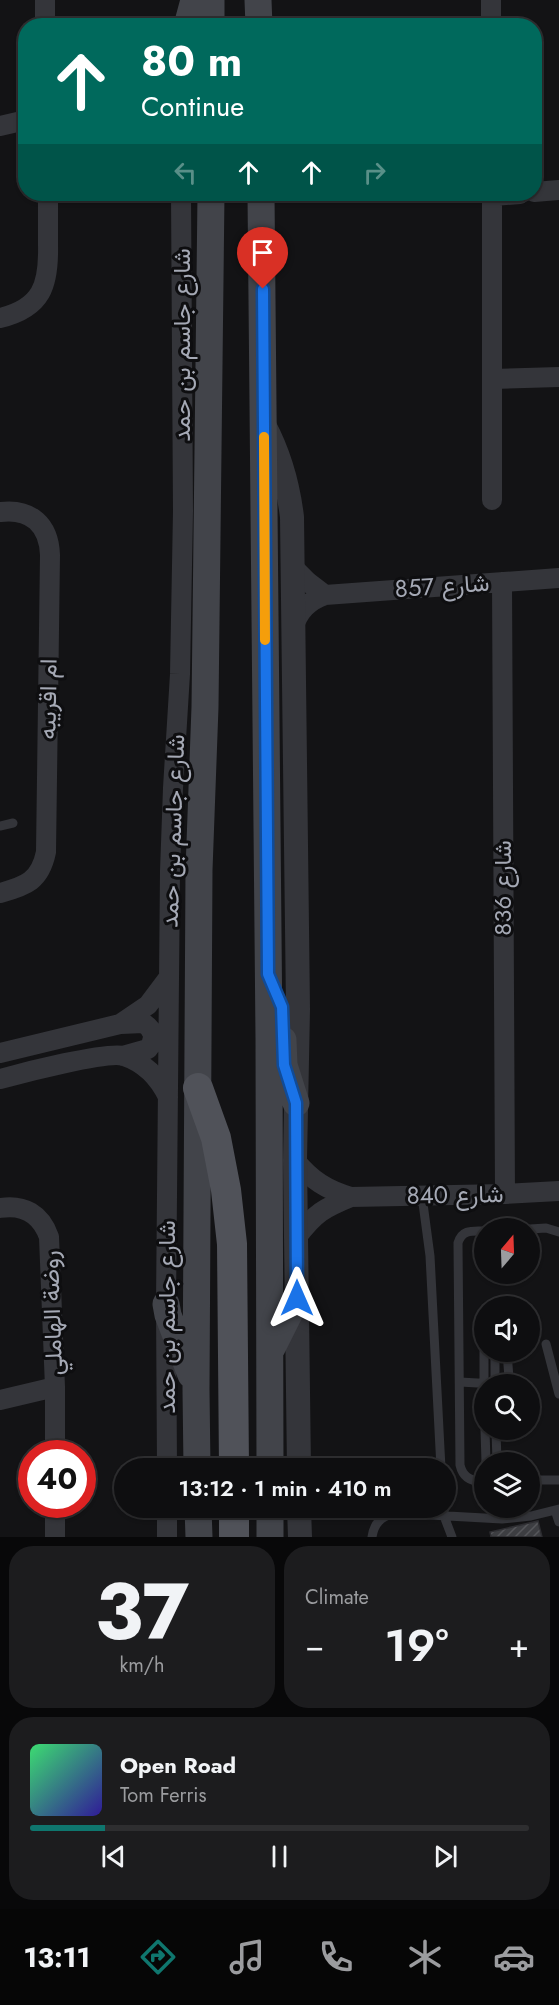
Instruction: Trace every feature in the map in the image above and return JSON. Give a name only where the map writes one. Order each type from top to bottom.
[{"type":"main road","points":[[189,18],[194,0]]},
{"type":"main road","points":[[211,0],[211,18]]},
{"type":"main road","points":[[258,0],[259,18]]},
{"type":"main road","name":"شارع جاسم بن حمد","points":[[197,1458],[199,870],[205,707],[211,201]]},
{"type":"main road","points":[[261,201],[270,1458]]},
{"type":"main road","points":[[268,974],[282,1007],[284,1065],[296,1103]]},
{"type":"main road","points":[[198,1088],[216,1138],[226,1190],[232,1244],[234,1458]]},
{"type":"main road","points":[[270,1351],[297,1298]]},
{"type":"main road","points":[[166,1304],[196,1390]]},
{"type":"main road","points":[[198,1518],[199,1537]]},
{"type":"main road","points":[[234,1518],[234,1537]]},
{"type":"main road","points":[[270,1518],[270,1537]]},
{"type":"street","points":[[45,0],[45,18]]},
{"type":"street","points":[[179,0],[179,18]]},
{"type":"street","points":[[490,0],[491,18]]},
{"type":"street","points":[[0,126],[18,122]]},
{"type":"street","points":[[542,191],[559,190]]},
{"type":"street","points":[[0,318],[29,306],[38,298],[44,287],[49,263],[48,201]]},
{"type":"street","name":"شارع جاسم بن حمد","points":[[167,1458],[170,859],[180,674],[183,511],[181,201]]},
{"type":"street","points":[[492,201],[492,500]]},
{"type":"street","points":[[492,379],[559,376]]},
{"type":"street","points":[[264,425],[273,442],[286,479],[292,518],[298,985],[296,1160],[299,1458]]},
{"type":"street","name":"ام اقريبه","points":[[0,512],[16,511],[38,522],[48,537],[50,555],[46,852],[38,874],[29,883],[0,893]]},
{"type":"street","points":[[293,567],[325,595],[308,604],[301,611],[293,628]]},
{"type":"street","name":"شارع 857","points":[[325,595],[559,578]]},
{"type":"street","name":"شارع 836","points":[[502,582],[505,1194]]},
{"type":"street","points":[[120,1024],[148,1005],[169,977]]},
{"type":"street","points":[[0,1053],[120,1024],[143,1023],[153,1031],[154,1038],[148,1049],[123,1056],[100,1057],[0,1078]]},
{"type":"street","points":[[123,1056],[143,1066],[154,1075],[168,1097]]},
{"type":"street","name":"شارع 840","points":[[296,1160],[306,1174],[320,1185],[351,1197],[553,1195]]},
{"type":"street","name":"شارع 840","points":[[297,1237],[319,1212],[351,1197]]},
{"type":"street","name":"روضة الهاملي","points":[[0,1208],[21,1207],[31,1211],[39,1218],[49,1237],[55,1440]]},
{"type":"street","points":[[0,1400],[55,1387]]},
{"type":"street","points":[[55,1518],[55,1537]]},
{"type":"street","points":[[167,1518],[167,1537]]},
{"type":"street","points":[[299,1518],[300,1537]]},
{"type":"lane","points":[[0,826],[13,823]]},
{"type":"lane","points":[[422,1196],[430,1256],[440,1458]]},
{"type":"lane","points":[[540,1228],[559,1232]]},
{"type":"lane","points":[[474,1232],[465,1232],[459,1238],[458,1243],[462,1470],[468,1478],[474,1480]]},
{"type":"lane","points":[[546,1344],[556,1373],[559,1394]]},
{"type":"lane","points":[[460,1382],[474,1383]]},
{"type":"lane","points":[[540,1480],[559,1480]]},
{"type":"lane","points":[[456,1513],[502,1519],[557,1510],[559,1522]]},
{"type":"lane","points":[[372,1537],[377,1522],[382,1518]]},
{"type":"lane","points":[[446,1518],[452,1537]]},
{"type":"building","points":[[538,1521],[542,1537],[491,1537],[490,1532]]},
{"type":"slow traffic","points":[[264,437],[265,640]]},
{"type":"route","points":[[263,289],[268,974],[282,1007],[284,1065],[296,1103],[297,1298]]}]
